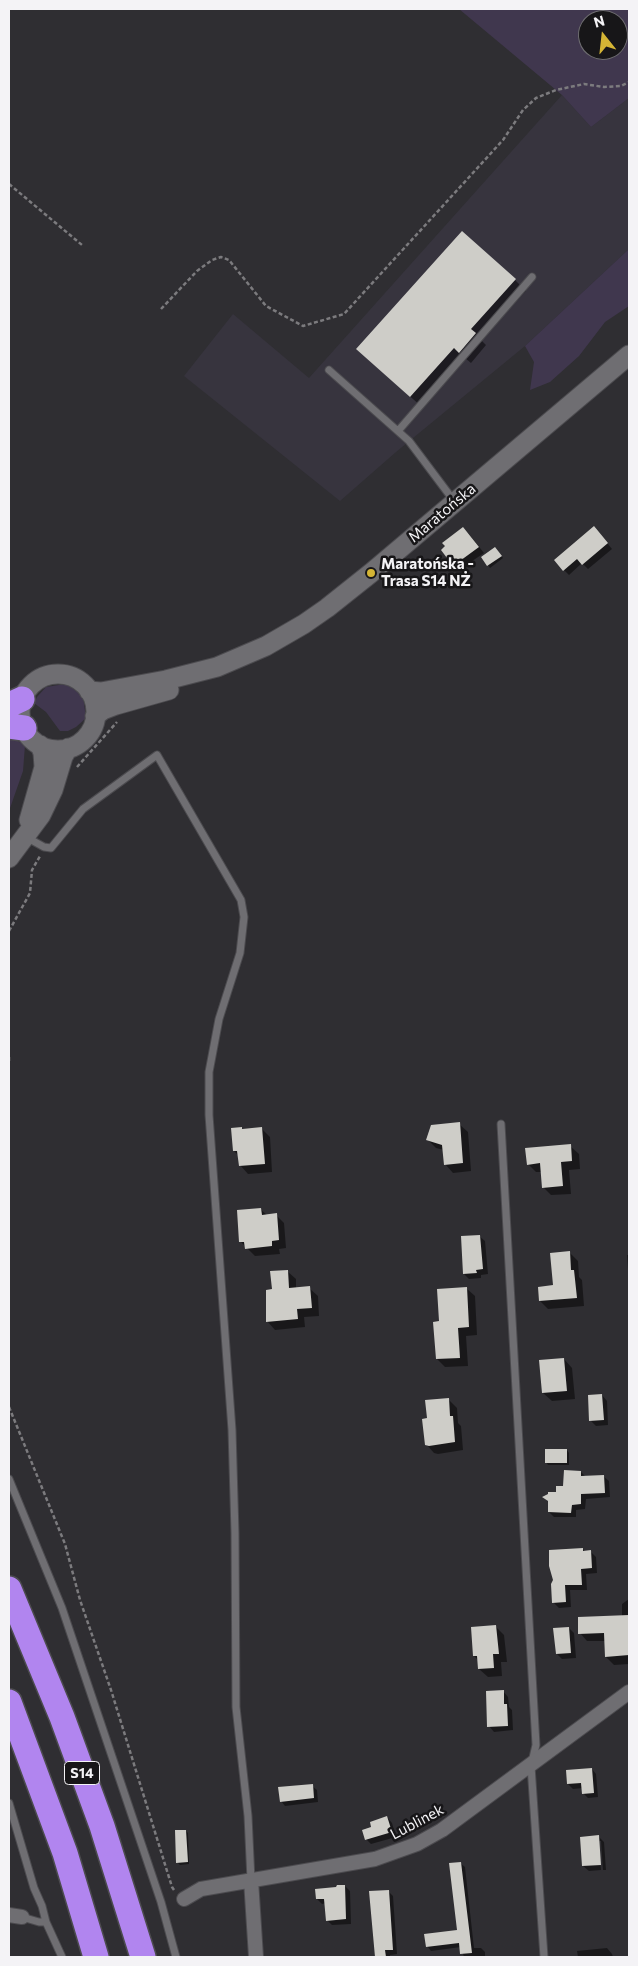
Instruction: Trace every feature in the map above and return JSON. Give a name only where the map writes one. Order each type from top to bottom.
[{"type":"highway","name":"S14","points":[[9,1589],[62,1717],[104,1835],[143,1957]]},
{"type":"highway","points":[[9,1702],[65,1853],[96,1957]]},
{"type":"main road","name":"Maratońska","points":[[95,716],[103,710],[116,705],[174,688],[197,679],[217,667],[266,646],[327,608],[629,354]]},
{"type":"main road","name":"Maratońska","points":[[89,691],[101,692],[166,680],[217,667]]},
{"type":"main road","points":[[24,733],[48,749],[58,750],[79,743],[88,735],[94,725],[94,702],[89,691],[82,683],[72,677],[60,674],[48,675],[37,680],[15,702],[20,708],[24,733],[43,753],[44,767],[24,836]]},
{"type":"main road","points":[[9,858],[43,811],[68,748]]},
{"type":"street","name":"Lublinek","points":[[184,1899],[201,1889],[339,1867],[375,1859],[405,1849],[442,1830],[629,1692]]},
{"type":"street","points":[[251,1880],[256,1957]]},
{"type":"lane","points":[[398,431],[532,277]]},
{"type":"lane","points":[[329,370],[409,441],[455,502]]},
{"type":"lane","points":[[24,836],[44,848],[51,848],[83,809],[157,755],[241,900],[244,917],[240,953],[219,1019],[209,1072],[209,1115],[232,1430],[236,1533],[236,1707],[248,1816],[251,1880]]},
{"type":"lane","points":[[501,1124],[536,1745],[530,1766],[544,1957]]},
{"type":"lane","points":[[9,1479],[62,1608],[161,1902],[176,1957]]},
{"type":"lane","points":[[9,1803],[34,1888],[42,1906],[46,1922],[62,1957]]},
{"type":"lane","points":[[15,1916],[46,1922]]},
{"type":"path","points":[[161,309],[197,271],[212,260],[221,257],[229,260],[266,306],[303,326],[344,314],[503,140],[523,110],[536,98],[584,84],[604,88],[621,86],[629,82]]},
{"type":"path","points":[[9,184],[82,245]]},
{"type":"path","points":[[75,769],[117,722]]},
{"type":"path","points":[[9,930],[30,893],[32,870],[44,848]]},
{"type":"path","points":[[9,1057],[9,1063]]},
{"type":"path","points":[[9,1407],[65,1544],[80,1600],[111,1690],[172,1887],[184,1899]]},
{"type":"shaded area","points":[[459,9],[629,9],[629,98],[591,127],[562,95]]},
{"type":"shaded area","points":[[562,95],[591,127],[629,98],[629,249],[525,346],[396,452],[340,501],[184,376],[233,314],[309,378]]},
{"type":"shaded area","points":[[629,249],[629,306],[605,322],[579,356],[550,382],[530,390],[534,362],[525,346]]},
{"type":"shaded area","points":[[65,684],[75,688],[83,696],[85,719],[68,731],[60,731],[46,712],[34,703],[46,687]]},
{"type":"shaded area","points":[[9,736],[25,745],[23,771],[9,811]]},
{"type":"building","points":[[462,231],[516,279],[471,329],[476,333],[459,353],[454,348],[410,397],[356,349]]},
{"type":"building","points":[[594,526],[608,543],[582,565],[577,559],[563,571],[554,560]]},
{"type":"building","points":[[463,527],[479,547],[453,566],[441,550],[445,546],[442,543]]},
{"type":"building","points":[[495,547],[502,556],[487,566],[481,557]]},
{"type":"building","points":[[460,1122],[463,1163],[444,1165],[442,1145],[426,1140],[431,1125]]},
{"type":"building","points":[[242,1127],[242,1129],[262,1127],[265,1164],[239,1166],[237,1151],[233,1151],[231,1128]]},
{"type":"building","points":[[571,1144],[572,1161],[561,1162],[563,1186],[542,1188],[540,1163],[527,1165],[525,1148]]},
{"type":"building","points":[[261,1208],[262,1215],[277,1213],[279,1240],[272,1241],[272,1246],[245,1249],[244,1242],[239,1242],[237,1210]]},
{"type":"building","points":[[480,1235],[483,1269],[476,1270],[477,1273],[463,1274],[461,1236]]},
{"type":"building","points":[[570,1251],[571,1270],[574,1270],[577,1298],[539,1301],[538,1287],[553,1285],[550,1253]]},
{"type":"building","points":[[288,1270],[289,1288],[310,1286],[312,1308],[297,1309],[298,1319],[266,1322],[266,1290],[272,1289],[270,1271]]},
{"type":"building","points":[[467,1287],[469,1327],[458,1328],[460,1358],[436,1359],[433,1322],[439,1321],[437,1289]]},
{"type":"building","points":[[564,1358],[567,1391],[542,1393],[539,1360]]},
{"type":"building","points":[[602,1394],[604,1420],[589,1421],[588,1395]]},
{"type":"building","points":[[449,1398],[450,1416],[453,1416],[455,1442],[425,1445],[422,1419],[427,1418],[425,1400]]},
{"type":"building","points":[[545,1449],[567,1449],[567,1463],[545,1463]]},
{"type":"building","points":[[564,1470],[581,1471],[581,1476],[604,1475],[605,1493],[581,1494],[581,1504],[572,1505],[571,1513],[548,1512],[548,1501],[542,1497],[548,1494],[548,1492],[556,1492],[556,1486],[563,1486]]},
{"type":"building","points":[[583,1548],[583,1551],[591,1550],[592,1568],[581,1569],[582,1585],[565,1585],[566,1602],[552,1603],[551,1584],[553,1580],[549,1566],[549,1550]]},
{"type":"building","points":[[629,1615],[629,1655],[605,1657],[604,1633],[578,1634],[578,1617]]},
{"type":"building","points":[[496,1625],[499,1654],[493,1654],[494,1668],[478,1669],[477,1656],[473,1656],[471,1627]]},
{"type":"building","points":[[569,1627],[571,1653],[556,1654],[553,1628]]},
{"type":"building","points":[[504,1690],[504,1704],[507,1704],[508,1726],[487,1727],[486,1691]]},
{"type":"building","points":[[592,1768],[594,1793],[582,1794],[581,1783],[567,1784],[566,1770]]},
{"type":"building","points":[[313,1784],[314,1798],[280,1802],[278,1787]]},
{"type":"building","points":[[387,1816],[392,1832],[365,1840],[362,1830],[371,1827],[370,1822]]},
{"type":"building","points":[[175,1830],[186,1830],[188,1862],[176,1863]]},
{"type":"building","points":[[599,1835],[601,1865],[582,1866],[580,1837]]},
{"type":"building","points":[[461,1862],[472,1953],[460,1954],[459,1943],[426,1947],[424,1934],[457,1930],[449,1863]]},
{"type":"building","points":[[337,1885],[345,1885],[346,1919],[326,1921],[324,1899],[316,1899],[315,1889],[336,1887]]},
{"type":"building","points":[[389,1890],[393,1950],[385,1950],[386,1957],[375,1957],[369,1891]]},
{"type":"place","name":"Maratońska - Trasa S14 NŻ","points":[[371,573]]}]
